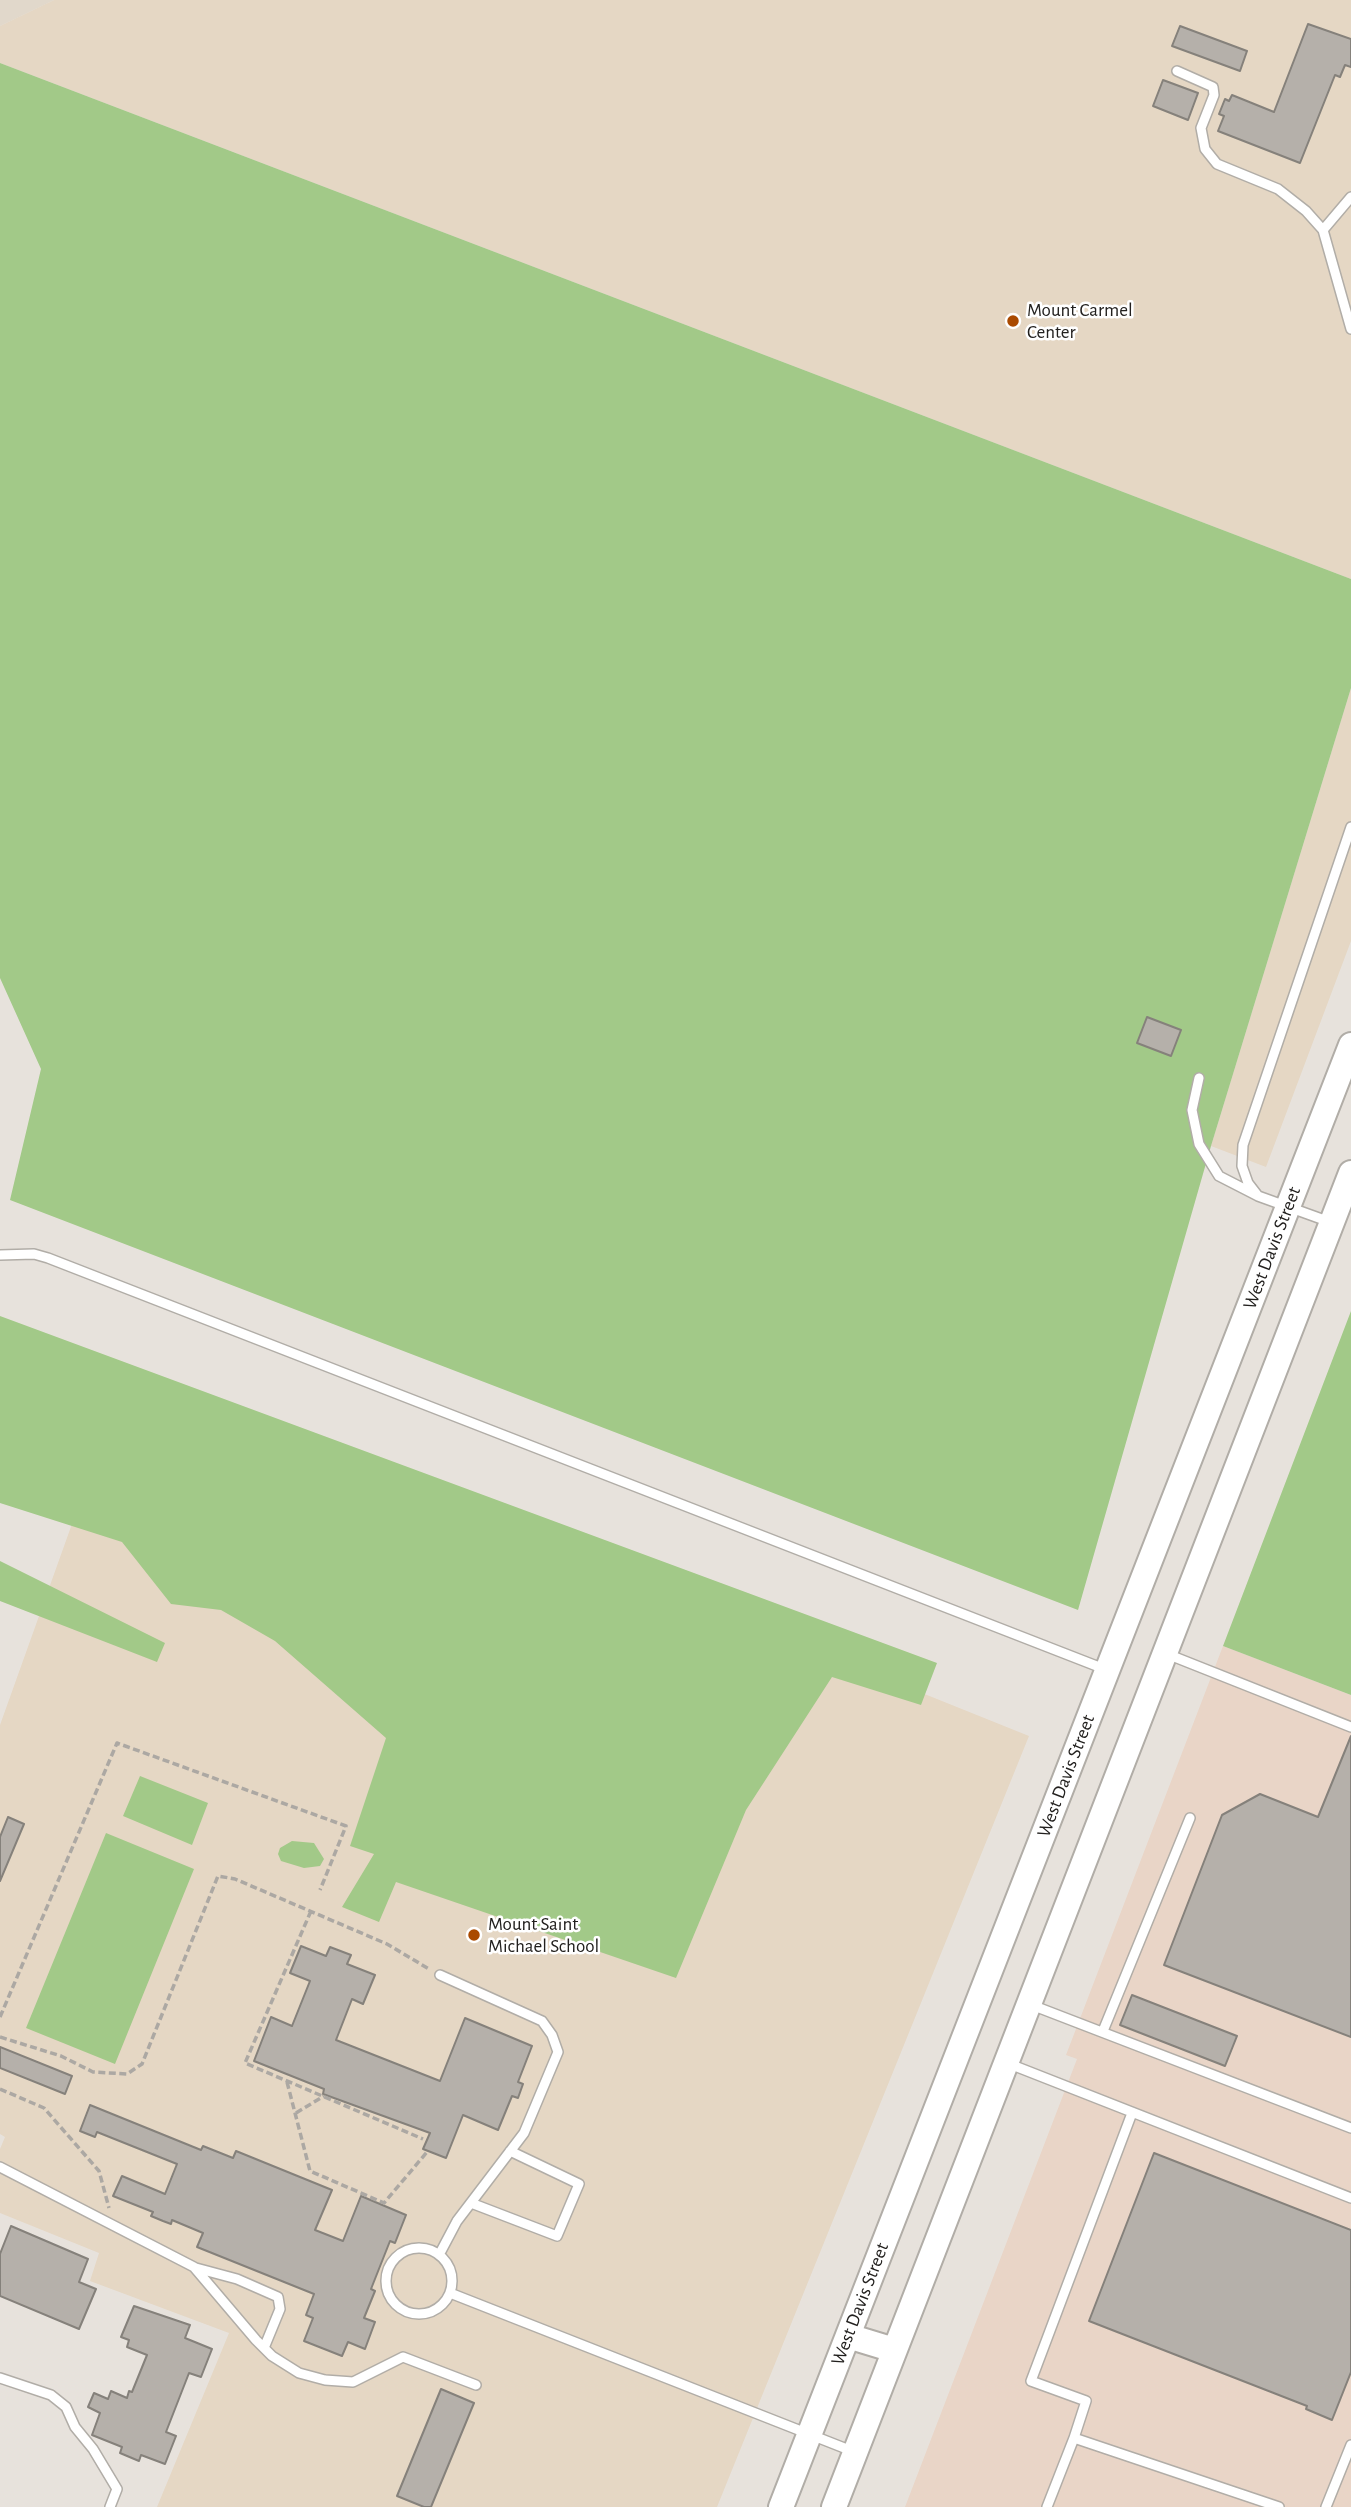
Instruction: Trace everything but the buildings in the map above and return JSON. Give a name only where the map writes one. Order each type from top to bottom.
[{"type":"main road","name":"West Davis Street","points":[[781,2507],[1351,1045]]},
{"type":"main road","points":[[834,2507],[1351,1173]]},
{"type":"main road","points":[[848,2336],[894,2350]]},
{"type":"lane","points":[[1177,71],[1213,87],[1214,95],[1201,128],[1205,149],[1217,164],[1278,189],[1306,211],[1323,230],[1351,329]]},
{"type":"lane","points":[[1323,230],[1351,197]]},
{"type":"lane","points":[[1258,1196],[1248,1183],[1242,1166],[1243,1145],[1351,827]]},
{"type":"lane","points":[[1199,1078],[1192,1110],[1199,1144],[1219,1176],[1258,1196],[1332,1223]]},
{"type":"lane","points":[[0,1255],[34,1255],[48,1258],[1107,1670]]},
{"type":"lane","points":[[1165,1653],[1351,1727]]},
{"type":"lane","points":[[1103,2031],[1190,1818]]},
{"type":"lane","points":[[439,2255],[471,2203],[524,2133],[558,2052],[552,2035],[542,2021],[440,1975]]},
{"type":"lane","points":[[1029,2004],[1351,2128]]},
{"type":"lane","points":[[1006,2063],[1351,2198]]},
{"type":"lane","points":[[1047,2507],[1086,2401],[1031,2381],[1132,2113]]},
{"type":"lane","points":[[471,2203],[553,2236],[560,2232],[579,2184],[510,2151]]},
{"type":"lane","points":[[1,2170],[194,2267],[237,2279],[278,2297],[280,2309],[264,2348]]},
{"type":"lane","points":[[419,2248],[439,2255],[451,2272],[450,2293],[436,2309],[414,2314],[394,2304],[388,2294],[387,2271],[400,2254],[419,2248]]},
{"type":"lane","points":[[194,2267],[264,2348],[299,2373],[325,2380],[353,2382],[404,2357],[476,2385]]},
{"type":"lane","points":[[450,2293],[855,2452]]},
{"type":"lane","points":[[0,2378],[51,2396],[66,2407],[75,2427],[93,2449],[117,2489],[110,2507]]},
{"type":"lane","points":[[1074,2438],[1279,2507]]},
{"type":"lane","points":[[1326,2507],[1351,2445]]},
{"type":"path","points":[[0,2017],[117,1743],[346,1826],[320,1890]]},
{"type":"path","points":[[0,2037],[61,2056],[93,2072],[127,2074],[142,2064],[218,1876],[235,1879],[387,1944],[440,1975]]},
{"type":"path","points":[[311,1911],[245,2063],[423,2139]]},
{"type":"path","points":[[287,2080],[310,2171],[384,2203],[427,2152]]},
{"type":"path","points":[[0,2090],[44,2108],[99,2171],[113,2224]]},
{"type":"path","points":[[296,2114],[324,2095]]},
{"type":"shaded area","points":[[0,0],[54,0],[0,26]]},
{"type":"shaded area","name":"Mount Carmel Center","points":[[54,0],[1351,0],[1351,579],[0,63],[0,26]]},
{"type":"shaded area","points":[[1351,688],[1351,941],[1266,1167],[1211,1146]]},
{"type":"shaded area","name":"Mount Saint Michael School","points":[[126,1373],[1029,1736],[717,2507],[157,2507],[229,2333],[90,2281],[99,2253],[0,2213],[0,2149],[5,2137],[0,2134],[0,1725]]},
{"type":"shaded area","points":[[1223,1646],[1351,1695],[1351,2507],[905,2507],[1077,2059],[1066,2055]]},
{"type":"green space","points":[[0,63],[1351,579],[1351,688],[1211,1146],[1078,1610],[10,1200],[41,1069],[0,978]]},
{"type":"green space","points":[[1351,1311],[1351,1695],[1223,1646]]},
{"type":"green space","points":[[0,1316],[937,1663],[921,1705],[832,1677],[746,1810],[676,1978],[396,1882],[379,1922],[342,1907],[374,1854],[350,1846],[386,1738],[275,1641],[221,1610],[171,1604],[122,1542],[0,1503]]},
{"type":"green space","points":[[0,1561],[165,1643],[157,1662],[0,1601]]},
{"type":"green space","points":[[140,1776],[208,1803],[192,1845],[123,1816]]},
{"type":"green space","points":[[106,1833],[194,1869],[115,2064],[26,2028]]},
{"type":"green space","points":[[292,1841],[314,1843],[324,1859],[320,1866],[304,1868],[281,1861],[278,1854],[280,1848]]},
{"type":"place","name":"Mount Carmel Center","points":[[1013,321]]},
{"type":"place","name":"Mount Saint Michael School","points":[[474,1935]]}]
